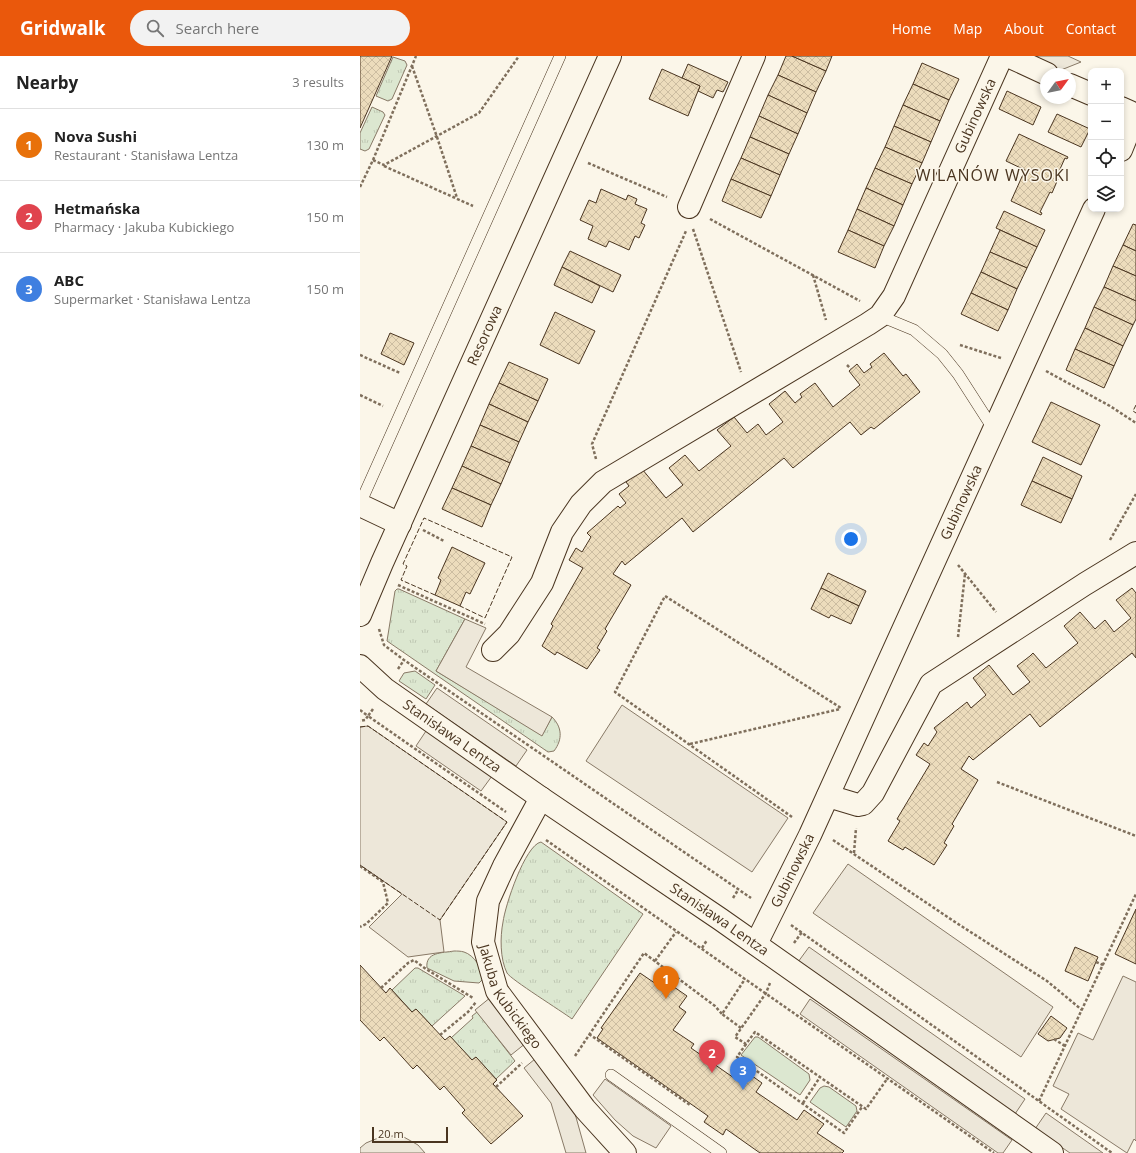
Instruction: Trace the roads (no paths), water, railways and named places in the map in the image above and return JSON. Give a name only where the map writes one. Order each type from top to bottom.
[{"type":"street","name":"Resorowa","points":[[370,619],[610,56]]},
{"type":"street","points":[[690,214],[754,56]]},
{"type":"street","name":"Gubinowska","points":[[492,650],[509,634],[542,583],[562,532],[581,504],[602,482],[880,316],[894,296],[1002,56]]},
{"type":"street","points":[[1008,56],[1040,71]]},
{"type":"street","points":[[1076,88],[1088,93]]},
{"type":"street","points":[[1124,143],[1134,118],[1125,110]]},
{"type":"street","name":"Gubinowska","points":[[756,944],[797,861],[803,828],[828,796],[1093,212]]},
{"type":"street","points":[[360,505],[409,526]]},
{"type":"street","points":[[828,796],[858,805],[863,804],[873,793],[931,684],[1085,584],[1136,554]]},
{"type":"street","name":"Stanisława Lentza","points":[[360,666],[380,697],[541,798],[756,944],[1052,1153]]},
{"type":"street","name":"Jakuba Kubickiego","points":[[541,798],[504,866],[488,901],[483,942],[497,991],[584,1109],[623,1153]]},
{"type":"lane","points":[[360,505],[560,56]]},
{"type":"lane","points":[[880,316],[914,330],[942,354],[958,374],[994,430]]},
{"type":"lane","points":[[611,1075],[721,1153]]},
{"type":"place","name":"Nova Sushi","points":[[666,999]]},
{"type":"place","name":"Hetmańska","points":[[712,1073]]},
{"type":"place","name":"ABC","points":[[743,1090]]},
{"type":"district","name":"WILANÓW WYSOKI","points":[[993,175]]}]
